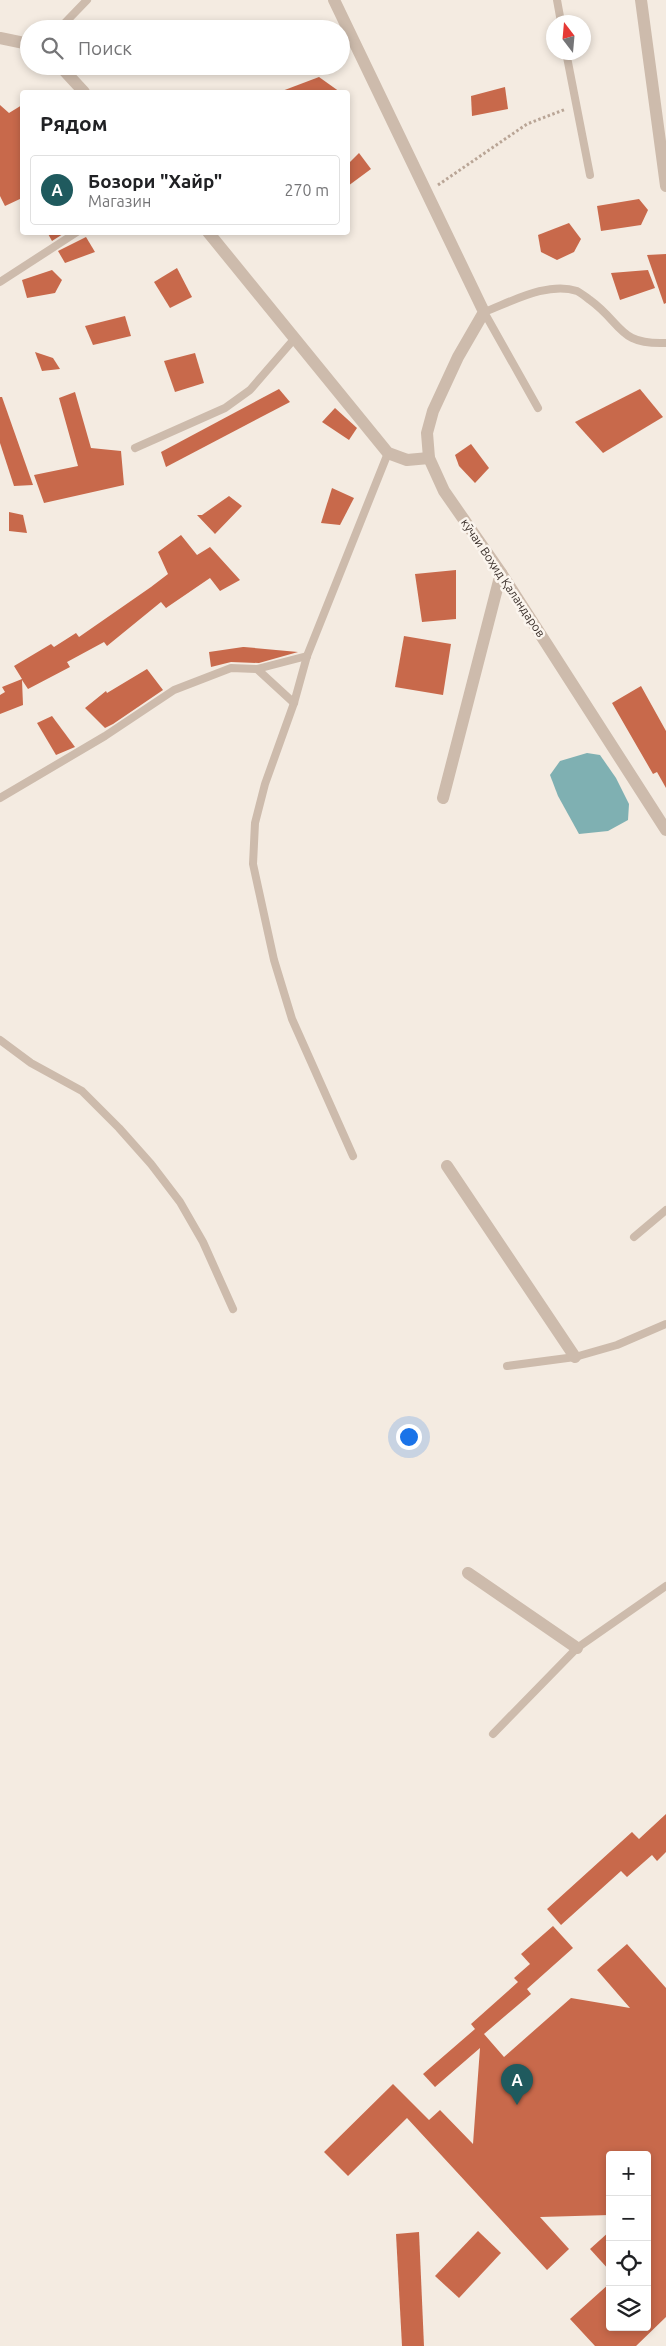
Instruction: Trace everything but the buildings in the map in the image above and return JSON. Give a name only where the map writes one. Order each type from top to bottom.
[{"type":"street","points":[[334,0],[343,20]]},
{"type":"street","points":[[641,0],[666,186]]},
{"type":"street","points":[[350,34],[484,312]]},
{"type":"street","points":[[0,38],[20,42]]},
{"type":"street","points":[[68,75],[82,90]]},
{"type":"street","points":[[210,235],[388,453],[407,460],[429,458]]},
{"type":"street","name":"кӯчаи Воҳид Қаландаров","points":[[484,312],[458,357],[433,411],[427,433],[429,458],[444,491],[501,573],[666,830]]},
{"type":"street","points":[[443,798],[501,573]]},
{"type":"street","points":[[447,1166],[575,1357]]},
{"type":"street","points":[[468,1573],[577,1648]]},
{"type":"lane","points":[[68,20],[87,0]]},
{"type":"lane","points":[[557,0],[560,15]]},
{"type":"lane","points":[[567,60],[590,175]]},
{"type":"lane","points":[[0,282],[72,235]]},
{"type":"lane","points":[[538,408],[484,312],[532,294],[556,290],[577,291],[599,306],[626,336],[637,342],[666,343]]},
{"type":"lane","points":[[135,448],[225,408],[250,390],[295,338]]},
{"type":"lane","points":[[353,1156],[292,1019],[274,960],[253,864],[257,815],[265,784],[294,703],[307,656],[388,453]]},
{"type":"lane","points":[[0,798],[105,736],[174,690],[231,668],[257,669],[307,656]]},
{"type":"lane","points":[[257,669],[294,703]]},
{"type":"lane","points":[[0,1040],[31,1063],[82,1091],[138,1150],[180,1202],[203,1242],[233,1309]]},
{"type":"lane","points":[[634,1237],[666,1210]]},
{"type":"lane","points":[[507,1366],[575,1357],[618,1345],[666,1324]]},
{"type":"lane","points":[[493,1734],[577,1648],[666,1586]]},
{"type":"path","points":[[426,194],[527,124],[575,106]]},
{"type":"water","points":[[587,753],[600,755],[616,778],[629,804],[628,820],[608,831],[579,834],[558,796],[550,775],[560,761]]},
{"type":"place","name":"Бозори \"Хайр\"","points":[[517,2105]]}]
